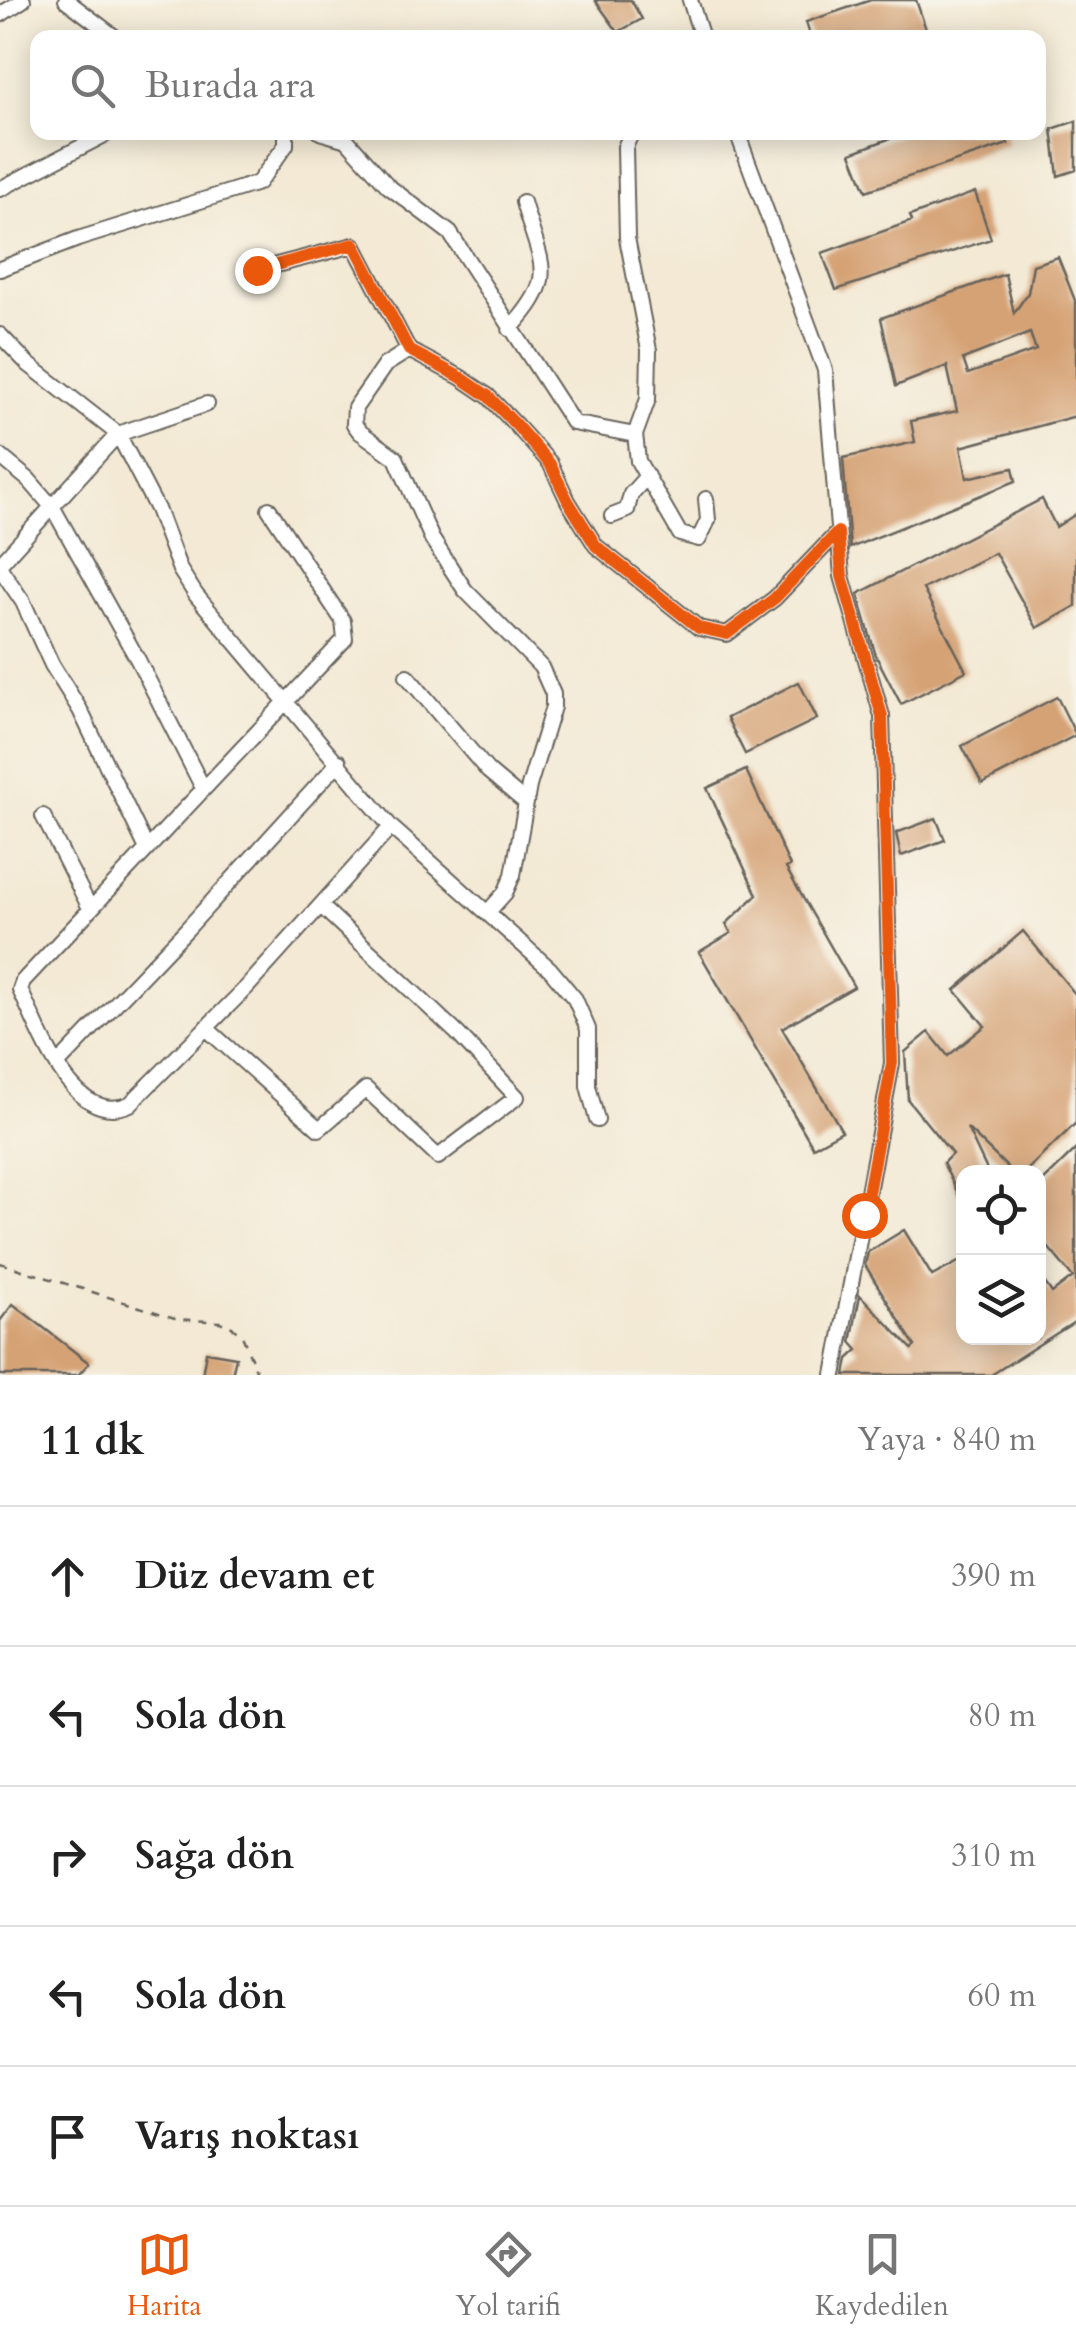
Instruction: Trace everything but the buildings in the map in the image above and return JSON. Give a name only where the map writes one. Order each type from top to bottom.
[{"type":"street","points":[[0,15],[22,0]]},
{"type":"street","points":[[66,0],[105,30]]},
{"type":"street","points":[[690,0],[695,30]]},
{"type":"street","points":[[0,189],[95,140]]},
{"type":"street","points":[[0,269],[78,239],[258,183],[286,140]]},
{"type":"street","points":[[348,140],[388,186],[450,234],[572,423],[635,434]]},
{"type":"street","points":[[628,140],[624,147],[627,238],[649,350],[648,399],[635,434],[638,461],[680,534],[699,538],[708,520],[706,499]]},
{"type":"street","points":[[740,140],[825,370],[842,576],[882,716],[892,1063],[834,1375]]},
{"type":"street","points":[[510,329],[534,303],[544,278],[523,202]]},
{"type":"street","points":[[257,270],[354,244],[409,350],[488,396],[550,464],[596,546],[699,628],[727,634],[775,598],[838,532]]},
{"type":"street","points":[[0,335],[28,364],[118,434],[157,508],[180,570],[196,594],[392,827],[550,968],[576,1000],[588,1029],[588,1086],[597,1120]]},
{"type":"street","points":[[409,350],[386,364],[354,408],[354,424],[396,458],[432,538],[465,590],[550,680],[553,708],[526,803],[513,875],[505,893],[487,913]]},
{"type":"street","points":[[147,848],[80,710],[0,566],[118,434],[207,404]]},
{"type":"street","points":[[0,456],[29,480],[52,508],[138,660],[203,788]]},
{"type":"street","points":[[612,516],[627,510],[631,494],[647,476]]},
{"type":"street","points":[[269,508],[345,627],[342,644],[20,985],[66,1081],[90,1104],[106,1109],[130,1104],[392,827]]},
{"type":"street","points":[[407,676],[488,771],[526,803]]},
{"type":"street","points":[[58,1064],[187,930],[339,762]]},
{"type":"street","points":[[43,816],[90,908]]},
{"type":"street","points":[[206,1028],[319,1129],[366,1089],[438,1157],[516,1097],[457,1034],[321,906]]},
{"type":"path","points":[[0,1263],[178,1319],[220,1322],[232,1327],[243,1338],[258,1375]]},
{"type":"route","points":[[257,270],[354,244],[409,350],[488,396],[550,464],[596,546],[699,628],[727,634],[775,598],[838,532],[842,576],[882,716],[892,1063],[864,1215]]}]
